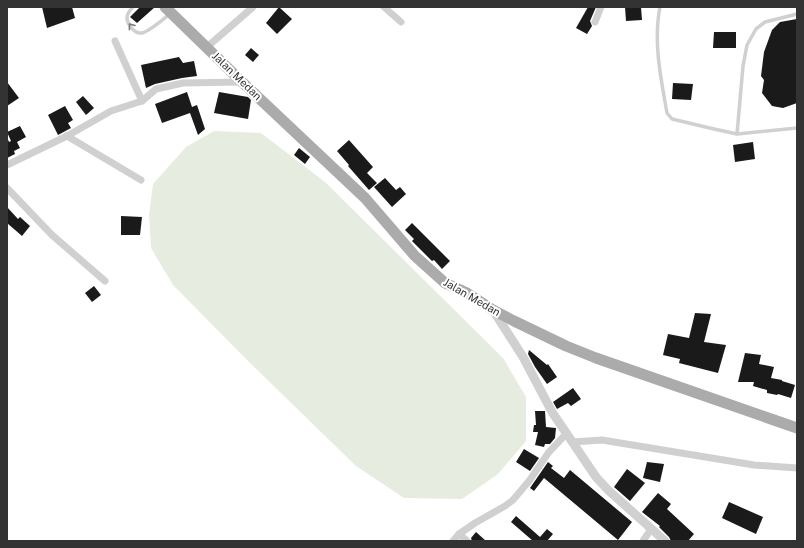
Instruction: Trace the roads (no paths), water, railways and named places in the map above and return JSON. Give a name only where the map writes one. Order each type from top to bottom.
[{"type":"main road","name":"Jalan Medan","points":[[168,10],[365,198],[415,256],[446,283],[467,293],[493,310],[560,343],[596,358],[797,428]]},
{"type":"street","points":[[207,47],[253,7]]},
{"type":"street","points":[[384,7],[401,22]]},
{"type":"street","points":[[595,22],[601,7]]},
{"type":"street","points":[[115,41],[142,101]]},
{"type":"street","points":[[7,165],[67,136],[111,111],[142,101],[156,89],[168,85],[183,83],[242,82]]},
{"type":"street","points":[[67,136],[141,180]]},
{"type":"street","points":[[7,188],[52,235],[105,281]]},
{"type":"street","points":[[493,310],[523,357],[546,401],[566,434],[600,482],[665,541]]},
{"type":"street","points":[[453,541],[459,534],[475,522],[513,500],[529,481],[548,452],[566,434]]},
{"type":"street","points":[[572,442],[602,440],[754,465],[797,468]]},
{"type":"street","points":[[643,541],[651,529]]},
{"type":"street","points":[[459,534],[467,541]]},
{"type":"lane","points":[[133,7],[127,14],[127,21],[139,34],[148,31],[168,10]]},
{"type":"lane","points":[[660,7],[657,27],[659,64],[668,115],[672,119],[737,134],[797,128]]},
{"type":"lane","points":[[737,134],[743,66],[747,45],[756,29],[765,22],[797,14]]}]
